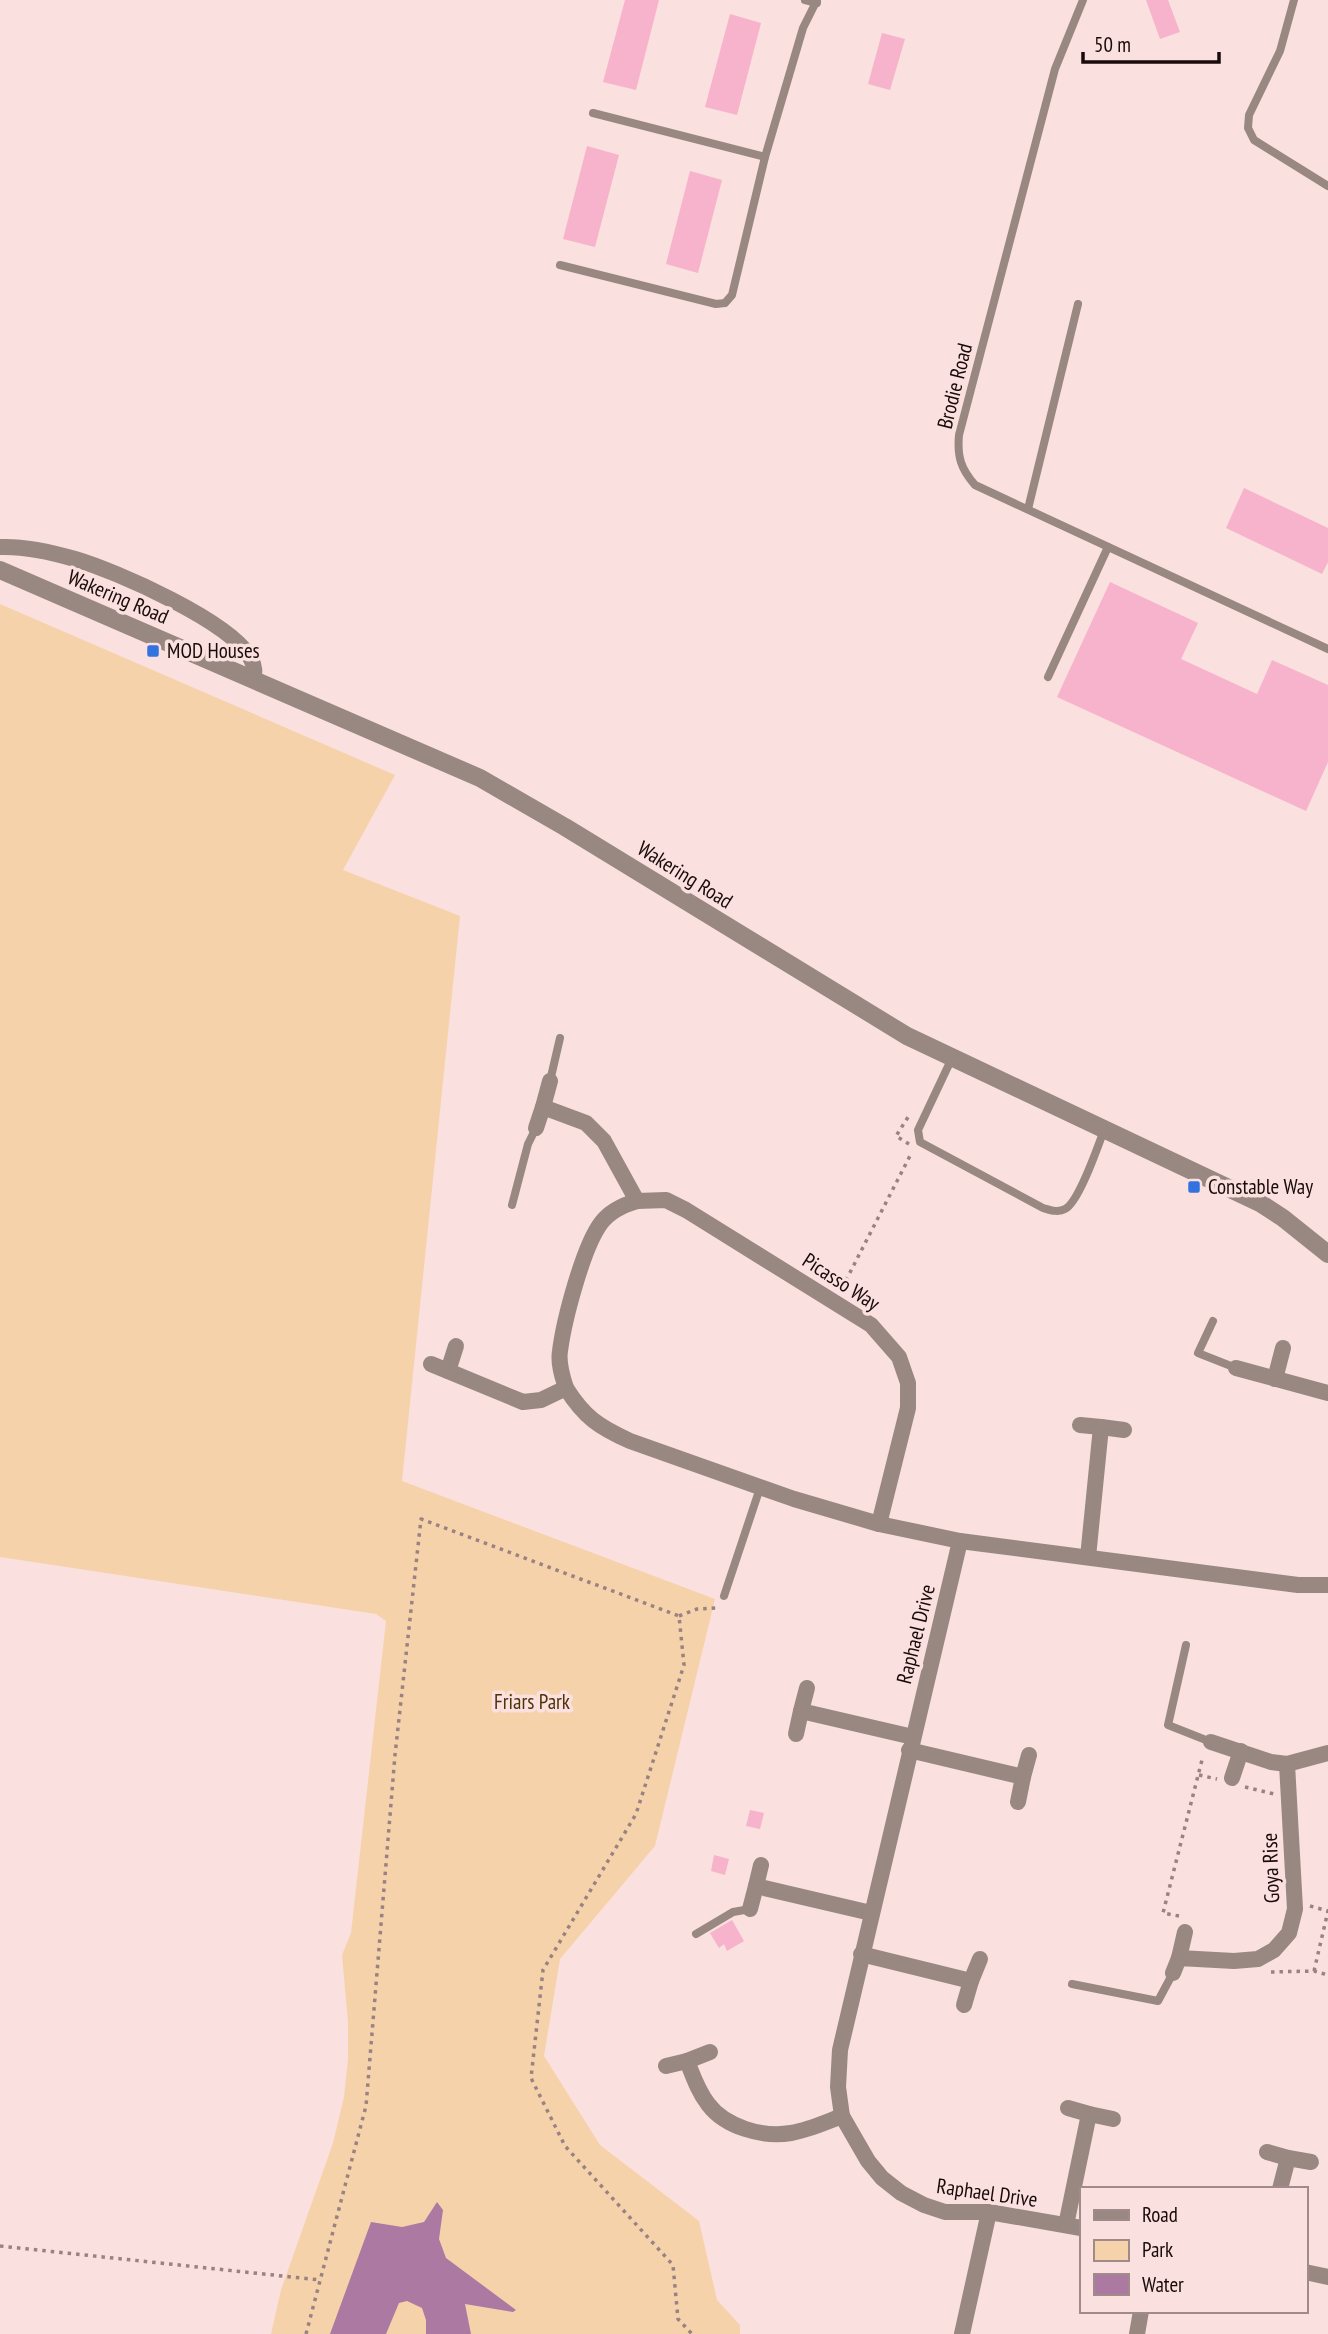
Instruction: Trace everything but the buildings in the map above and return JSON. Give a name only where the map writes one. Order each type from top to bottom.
[{"type":"street","points":[[0,547],[76,559],[181,603],[231,638],[250,656],[255,669],[253,680]]},
{"type":"street","name":"Wakering Road","points":[[0,570],[480,778],[907,1036],[1260,1203],[1328,1254]]},
{"type":"street","points":[[536,1128],[550,1081]]},
{"type":"street","points":[[542,1107],[586,1123],[604,1141],[637,1201],[614,1210],[602,1222],[589,1244],[559,1352],[566,1388],[586,1416],[604,1429],[760,1488],[879,1524],[960,1541],[1298,1585],[1328,1585]]},
{"type":"street","name":"Picasso Way","points":[[637,1201],[666,1200],[686,1210],[871,1325],[887,1340],[899,1357],[908,1382],[908,1408],[879,1524]]},
{"type":"street","points":[[448,1371],[456,1346]]},
{"type":"street","points":[[1275,1378],[1283,1348]]},
{"type":"street","points":[[431,1364],[523,1402],[541,1400],[566,1388]]},
{"type":"street","points":[[1237,1368],[1328,1393]]},
{"type":"street","points":[[1080,1425],[1124,1430]]},
{"type":"street","points":[[1088,1557],[1101,1427]]},
{"type":"street","name":"Raphael Drive","points":[[960,1541],[840,2050],[838,2087],[842,2116],[868,2161],[882,2178],[901,2193],[945,2212],[989,2212],[1073,2227]]},
{"type":"street","points":[[796,1734],[807,1688]]},
{"type":"street","points":[[801,1711],[1023,1777]]},
{"type":"street","points":[[1210,1741],[1270,1762],[1287,1764],[1328,1753]]},
{"type":"street","points":[[1232,1778],[1241,1751]]},
{"type":"street","points":[[1018,1802],[1029,1755]]},
{"type":"street","name":"Goya Rise","points":[[1267,1955],[1289,1933],[1295,1909],[1287,1764]]},
{"type":"street","points":[[750,1909],[761,1865]]},
{"type":"street","points":[[756,1886],[871,1913]]},
{"type":"street","points":[[1173,1973],[1185,1932]]},
{"type":"street","points":[[861,1954],[971,1981]]},
{"type":"street","points":[[1179,1958],[1247,1961],[1267,1955]]},
{"type":"street","points":[[964,2005],[979,1959]]},
{"type":"street","points":[[666,2066],[710,2052]]},
{"type":"street","points":[[687,2061],[696,2085],[709,2106],[727,2121],[748,2129],[772,2134],[790,2133],[842,2116]]},
{"type":"street","points":[[1068,2108],[1113,2119]]},
{"type":"street","points":[[1073,2227],[1089,2114]]},
{"type":"street","points":[[1267,2152],[1311,2162]]},
{"type":"street","points":[[1281,2187],[1288,2158]]},
{"type":"street","points":[[962,2334],[989,2212]]},
{"type":"street","points":[[1307,2272],[1328,2277]]},
{"type":"street","points":[[1137,2334],[1141,2313]]},
{"type":"lane","points":[[559,265],[716,304],[725,303],[732,295],[765,157],[803,28],[817,2],[805,0]]},
{"type":"lane","name":"Brodie Road","points":[[1083,0],[1055,69],[960,435],[960,465],[975,485],[1328,649]]},
{"type":"lane","points":[[1294,0],[1280,51],[1249,115],[1248,128],[1254,139],[1328,186]]},
{"type":"lane","points":[[593,113],[765,157]]},
{"type":"lane","points":[[1027,509],[1078,304]]},
{"type":"lane","points":[[1048,677],[1108,547]]},
{"type":"lane","points":[[550,1081],[560,1038]]},
{"type":"lane","points":[[952,1058],[918,1130],[920,1142],[1043,1208],[1058,1211],[1066,1209],[1072,1203],[1092,1162],[1104,1128]]},
{"type":"lane","points":[[512,1205],[528,1144],[536,1128]]},
{"type":"lane","points":[[1213,1321],[1198,1353],[1237,1368]]},
{"type":"lane","points":[[724,1596],[760,1488]]},
{"type":"lane","points":[[1186,1645],[1168,1725],[1210,1741]]},
{"type":"lane","points":[[696,1934],[733,1912],[750,1909]]},
{"type":"lane","points":[[1072,1984],[1158,2001],[1173,1973]]},
{"type":"path","points":[[835,1303],[914,1147],[896,1136],[910,1113]]},
{"type":"path","points":[[306,2334],[366,2106],[395,1755],[421,1519],[679,1616],[697,1609],[718,1608],[724,1596]]},
{"type":"path","points":[[679,1616],[684,1665],[636,1814],[543,1970],[531,2078],[565,2146],[673,2265],[678,2319],[692,2334]]},
{"type":"path","points":[[1185,1932],[1186,1918],[1163,1913],[1210,1741]]},
{"type":"path","points":[[1314,1971],[1328,1911]]},
{"type":"path","points":[[1267,1955],[1260,1972],[1314,1971],[1328,1975]]},
{"type":"path","points":[[0,2246],[320,2280]]},
{"type":"green space","name":"Friars Park","points":[[0,604],[395,775],[343,870],[460,916],[402,1481],[715,1599],[655,1846],[560,1959],[544,2056],[600,2145],[699,2221],[717,2300],[740,2325],[740,2334],[271,2334],[281,2290],[333,2143],[344,2097],[348,2022],[342,1955],[351,1933],[386,1621],[376,1614],[0,1557]]},
{"type":"water","points":[[437,2202],[443,2210],[439,2239],[446,2258],[516,2310],[513,2312],[465,2304],[471,2334],[426,2334],[426,2320],[422,2308],[407,2301],[399,2303],[386,2334],[330,2334],[371,2222],[402,2227],[424,2222]]},
{"type":"place","name":"MOD Houses","points":[[153,651]]},
{"type":"place","name":"Constable Way","points":[[1194,1187]]}]
